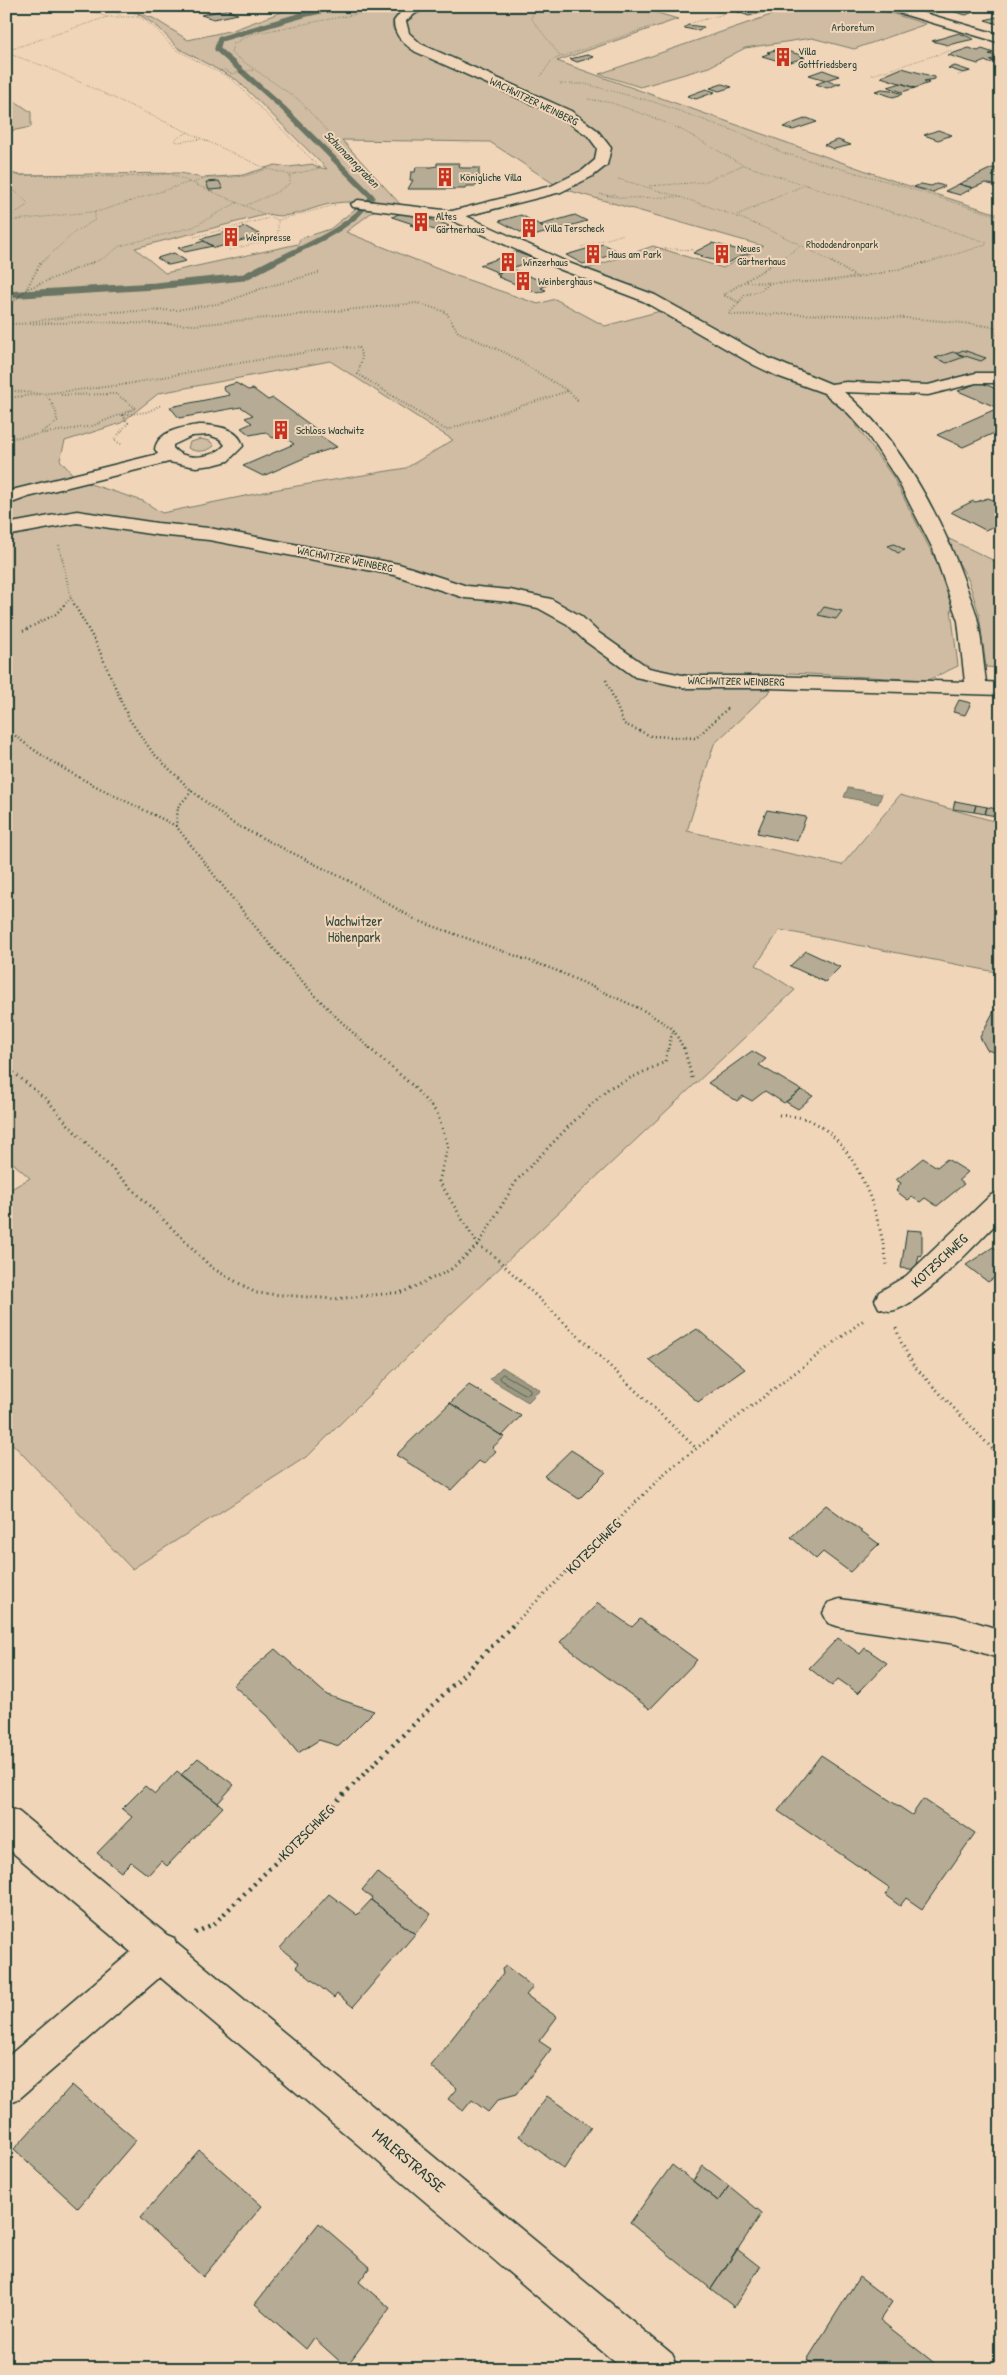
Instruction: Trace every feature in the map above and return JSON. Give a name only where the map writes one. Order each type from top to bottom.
[{"type":"street","points":[[886,6],[1001,39]]},
{"type":"street","name":"WACHWITZER WEINBERG","points":[[420,8],[404,15],[400,26],[401,32],[408,40],[420,49],[538,100],[587,127],[596,135],[604,148],[602,162],[591,172],[558,187],[466,211],[454,216]]},
{"type":"street","points":[[358,204],[454,216],[564,266],[662,304],[760,361],[783,372],[830,389],[854,409],[873,431],[906,479],[942,549],[968,621],[976,689]]},
{"type":"street","points":[[830,389],[846,387],[928,390],[976,378],[1001,378]]},
{"type":"street","points":[[6,500],[22,493],[170,456]]},
{"type":"street","name":"WACHWITZER WEINBERG","points":[[6,530],[77,517],[157,529],[209,534],[399,570],[466,592],[510,596],[544,603],[574,620],[592,637],[642,673],[687,682],[770,682],[1001,689]]},
{"type":"street","name":"KOTZSCHWEG","points":[[890,1300],[916,1284],[1001,1202]]},
{"type":"street","points":[[840,1613],[956,1630],[1001,1644]]},
{"type":"street","name":"MALERSTRASSE","points":[[6,1824],[658,2369]]},
{"type":"street","points":[[6,2084],[161,1952]]},
{"type":"path","points":[[78,6],[107,17]]},
{"type":"path","points":[[120,6],[113,10],[122,17]]},
{"type":"path","points":[[6,52],[48,67],[268,169],[290,175],[320,168],[243,90],[218,71],[174,49],[155,28],[134,13],[138,6]]},
{"type":"path","points":[[537,6],[531,18],[561,57]]},
{"type":"path","points":[[692,23],[724,14],[709,10],[717,7],[724,8]]},
{"type":"path","points":[[397,208],[299,100],[231,53],[234,44],[251,34],[368,11],[420,8]]},
{"type":"path","points":[[6,52],[107,17],[140,17]]},
{"type":"path","points":[[549,64],[552,60],[654,26]]},
{"type":"path","points":[[872,75],[956,48]]},
{"type":"path","points":[[218,71],[224,70],[231,74],[254,69]]},
{"type":"path","points":[[958,75],[972,71]]},
{"type":"path","points":[[559,84],[593,86],[647,100],[745,135],[783,152],[886,181],[1001,217]]},
{"type":"path","points":[[538,100],[579,98],[619,106],[688,134],[722,156],[743,166],[986,242],[986,245],[890,272],[858,278],[769,284],[747,282]]},
{"type":"path","points":[[188,132],[174,140],[178,142],[202,139]]},
{"type":"path","points":[[181,137],[186,140]]},
{"type":"path","points":[[743,166],[704,182],[646,186],[736,215],[802,244],[858,278]]},
{"type":"path","points":[[6,220],[44,218],[114,208],[163,189],[203,179],[246,176],[268,169]]},
{"type":"path","points":[[6,175],[123,177],[171,174],[278,220],[341,204],[358,204]]},
{"type":"path","points":[[246,205],[284,188],[290,183],[290,175]]},
{"type":"path","points":[[736,215],[803,186]]},
{"type":"path","points":[[558,187],[617,197],[682,197]]},
{"type":"path","points":[[6,188],[16,192],[29,204],[6,220]]},
{"type":"path","points":[[6,308],[27,289],[104,258],[120,246],[160,234],[193,227],[238,202]]},
{"type":"path","points":[[27,289],[38,265],[75,232],[95,220],[95,211]]},
{"type":"path","points":[[194,237],[270,218]]},
{"type":"path","points":[[229,250],[270,240],[278,232],[278,220]]},
{"type":"path","points":[[581,246],[624,234]]},
{"type":"path","points":[[739,302],[723,295],[747,282],[802,244]]},
{"type":"path","points":[[655,248],[694,250]]},
{"type":"path","points":[[6,324],[110,312],[176,310],[223,303],[260,289],[321,272]]},
{"type":"path","points":[[769,284],[760,291],[746,295],[729,315],[886,316],[957,321],[1001,327]]},
{"type":"path","points":[[6,300],[14,299]]},
{"type":"path","points":[[6,324],[97,322],[195,325],[417,303],[446,312],[458,332],[506,353],[568,391],[578,400],[578,404]]},
{"type":"path","points":[[994,327],[995,333],[1001,340]]},
{"type":"path","points":[[6,398],[122,385],[227,365],[340,347],[359,348],[362,357],[358,374],[446,430],[568,391]]},
{"type":"path","points":[[6,390],[46,395],[116,394],[136,408],[92,426],[6,439]]},
{"type":"path","points":[[41,433],[57,422],[56,411],[46,395]]},
{"type":"path","points":[[122,414],[147,412],[160,405]]},
{"type":"path","points":[[59,519],[58,550],[71,598],[97,645],[129,719],[153,753],[192,790],[232,823],[350,882],[416,920],[555,970],[643,1010],[673,1029],[687,1054],[693,1081]]},
{"type":"path","points":[[23,631],[56,614],[71,598]]},
{"type":"path","points":[[592,637],[614,705],[624,724],[651,736],[696,738],[726,710],[770,682]]},
{"type":"path","points":[[6,728],[29,748],[54,763],[176,826],[261,935],[344,1026],[412,1084],[437,1113],[448,1146],[439,1181],[478,1245],[493,1255],[696,1449]]},
{"type":"path","points":[[176,826],[178,807],[192,790]]},
{"type":"path","points":[[6,1066],[48,1101],[73,1130],[212,1268],[256,1293],[334,1299],[402,1292],[450,1270],[478,1245],[517,1180],[571,1124],[609,1088],[665,1062],[673,1029]]},
{"type":"path","points":[[779,1115],[808,1119],[824,1128],[840,1144],[869,1194],[878,1218],[886,1262]]},
{"type":"path","points":[[890,1300],[900,1345],[921,1376],[962,1414],[1001,1458]]},
{"type":"path","name":"KOTZSCHWEG","points":[[214,1923],[667,1471],[890,1300]]},
{"type":"green space","name":"Wachwitzer Höhenpark","points":[[281,6],[420,6],[401,13],[394,20],[393,27],[396,34],[412,47],[436,59],[444,56],[411,39],[406,20],[411,15],[442,6],[634,6],[678,19],[557,61],[900,183],[1001,215],[1001,376],[968,374],[926,388],[825,383],[795,372],[584,270],[653,246],[723,268],[763,246],[560,188],[490,142],[342,140],[401,205],[360,202],[335,203],[285,216],[268,214],[135,248],[165,273],[298,244],[300,239],[330,229],[359,206],[376,209],[346,232],[448,273],[538,304],[555,299],[605,326],[664,310],[822,389],[848,414],[893,477],[946,580],[955,609],[951,609],[958,666],[928,680],[789,673],[714,744],[687,831],[842,865],[900,795],[1001,823],[1001,973],[780,930],[756,965],[795,990],[437,1327],[309,1455],[132,1569],[6,1437],[6,1192],[30,1178],[6,1157],[6,171],[18,175],[181,173],[202,178],[243,175],[275,165],[289,167],[313,164],[316,167],[327,169],[237,80],[178,48],[158,27],[137,13],[153,18],[188,40],[233,30],[287,10]],"holes":[[[330,361],[453,440],[406,468],[279,489],[162,513],[143,501],[84,482],[74,476],[60,460],[65,441],[121,423],[159,393]]]},
{"type":"green space","name":"Arboretum","points":[[797,6],[868,6],[926,24],[854,49],[812,38],[745,48],[709,67],[640,87],[599,74]]},
{"type":"green space","points":[[6,95],[31,112],[31,127],[6,132]]},
{"type":"green space","points":[[201,439],[210,441],[214,446],[208,450],[201,451],[194,451],[188,448],[190,442]]},
{"type":"green space","points":[[943,536],[1001,564],[1001,668],[986,667],[979,614],[968,579]]},
{"type":"water","points":[[848,788],[882,794],[878,804],[844,797]]},
{"type":"water","points":[[502,1367],[540,1390],[528,1402],[490,1379]]},
{"type":"building","points":[[761,6],[771,10],[749,16],[727,8]]},
{"type":"building","points":[[946,6],[969,6],[980,9],[966,15],[941,8]]},
{"type":"building","points":[[228,9],[232,10],[228,11],[238,14],[214,19],[201,15]]},
{"type":"building","points":[[996,17],[1001,18],[1001,25],[985,20]]},
{"type":"building","points":[[688,25],[704,27],[699,31],[684,28]]},
{"type":"building","points":[[959,33],[974,39],[948,45],[932,41]]},
{"type":"building","points":[[969,48],[978,51],[982,49],[994,53],[989,54],[998,57],[990,60],[995,61],[989,63],[985,61],[978,64],[948,55]]},
{"type":"building","name":"Villa Gottfriedsberg","points":[[780,49],[804,56],[801,57],[805,58],[786,63],[762,56],[770,53],[767,52]]},
{"type":"building","points":[[587,55],[594,57],[577,62],[570,59]]},
{"type":"building","points":[[955,66],[970,71],[963,73],[948,68]]},
{"type":"building","points":[[902,68],[935,77],[935,79],[924,81],[929,83],[915,88],[881,77]]},
{"type":"building","points":[[823,70],[839,76],[826,80],[809,75]]},
{"type":"building","points":[[827,80],[833,83],[841,83],[827,88],[816,84]]},
{"type":"building","points":[[901,83],[915,88],[902,92],[888,87]]},
{"type":"building","points":[[722,84],[732,87],[719,91],[710,88]]},
{"type":"building","points":[[706,89],[715,92],[696,99],[687,96]]},
{"type":"building","points":[[882,89],[903,94],[893,97],[875,91]]},
{"type":"building","points":[[807,118],[817,122],[793,130],[783,127]]},
{"type":"building","points":[[938,130],[952,135],[938,140],[924,135]]},
{"type":"building","points":[[838,140],[851,145],[834,149],[824,145]]},
{"type":"building","name":"Königliche Villa","points":[[437,163],[460,163],[459,166],[462,168],[479,168],[479,181],[477,181],[476,186],[466,186],[465,189],[408,189],[413,180],[410,180],[411,172],[415,172],[416,167],[432,167],[437,166]]},
{"type":"building","points":[[992,168],[1001,170],[992,176],[1001,179],[1001,187],[985,183],[973,188],[959,184]]},
{"type":"building","points":[[219,181],[223,189],[209,190],[206,182]]},
{"type":"building","points":[[921,184],[945,186],[933,192],[914,187]]},
{"type":"building","points":[[959,184],[973,188],[960,195],[945,191]]},
{"type":"building","name":"Altes Gärtnerhaus","points":[[403,212],[449,226],[439,231],[410,225],[413,224],[392,217]]},
{"type":"building","name":"Villa Terscheck","points":[[521,215],[551,231],[530,237],[499,221]]},
{"type":"building","points":[[575,215],[587,221],[551,231],[540,225]]},
{"type":"building","name":"Weinpresse","points":[[246,227],[261,235],[215,248],[201,239]]},
{"type":"building","points":[[204,241],[213,246],[185,252],[178,248]]},
{"type":"building","name":"Neues Gärtnerhaus","points":[[712,243],[739,250],[742,248],[752,251],[727,263],[700,257],[703,256],[693,253]]},
{"type":"building","name":"Haus am Park","points":[[603,244],[620,252],[583,264],[566,255]]},
{"type":"building","name":"Winzerhaus","points":[[516,252],[535,259],[499,273],[480,265]]},
{"type":"building","points":[[174,253],[186,261],[169,265],[157,258]]},
{"type":"building","name":"Weinberghaus","points":[[509,269],[549,284],[541,288],[546,290],[538,293],[498,277],[500,276],[496,274]]},
{"type":"building","points":[[963,350],[986,358],[981,361],[956,353]]},
{"type":"building","points":[[953,352],[964,357],[947,363],[935,358]]},
{"type":"building","points":[[980,382],[1001,391],[1001,430],[963,447],[937,435],[998,408],[958,391]]},
{"type":"building","name":"Schloss Wachwitz","points":[[236,383],[248,390],[253,389],[268,400],[273,398],[323,434],[319,435],[337,447],[311,455],[263,476],[243,466],[294,444],[281,435],[273,438],[265,432],[250,435],[241,428],[252,423],[245,418],[253,415],[241,407],[179,418],[170,407],[230,395],[223,387]]},
{"type":"building","points":[[988,498],[1001,503],[1001,527],[997,525],[985,530],[951,512],[973,501],[976,502]]},
{"type":"building","points":[[894,544],[905,550],[898,553],[888,546]]},
{"type":"building","points":[[824,607],[842,611],[836,619],[818,615]]},
{"type":"building","points":[[959,700],[971,703],[965,715],[953,712]]},
{"type":"building","points":[[955,801],[976,805],[974,812],[953,809]]},
{"type":"building","points":[[976,805],[987,807],[985,814],[974,812]]},
{"type":"building","points":[[987,807],[1001,810],[1001,817],[985,814]]},
{"type":"building","points":[[767,810],[806,817],[797,841],[757,833]]},
{"type":"building","points":[[806,951],[840,967],[825,982],[790,966]]},
{"type":"building","points":[[995,1009],[1001,1010],[1001,1054],[987,1050],[980,1037]]},
{"type":"building","points":[[752,1051],[766,1059],[759,1065],[801,1090],[784,1103],[765,1091],[752,1101],[743,1096],[737,1101],[708,1083]]},
{"type":"building","points":[[801,1090],[813,1096],[798,1109],[786,1102]]},
{"type":"building","points":[[1001,1115],[1001,1133],[993,1131]]},
{"type":"building","points":[[923,1158],[937,1167],[947,1159],[968,1172],[959,1180],[964,1184],[937,1206],[925,1198],[920,1202],[912,1197],[908,1200],[896,1191],[901,1183],[896,1180]]},
{"type":"building","points":[[907,1230],[922,1231],[922,1256],[919,1255],[916,1270],[901,1268]]},
{"type":"building","points":[[993,1247],[1001,1252],[1001,1273],[988,1282],[966,1265]]},
{"type":"building","points":[[697,1329],[745,1369],[698,1402],[649,1360]]},
{"type":"building","points":[[469,1385],[521,1416],[502,1436],[450,1403]]},
{"type":"building","points":[[450,1403],[504,1437],[492,1448],[496,1451],[484,1464],[479,1461],[451,1490],[396,1455]]},
{"type":"building","points":[[571,1450],[606,1472],[579,1499],[544,1476]]},
{"type":"building","points":[[826,1505],[879,1544],[850,1572],[823,1552],[816,1559],[791,1537]]},
{"type":"building","points":[[598,1603],[632,1627],[640,1619],[697,1660],[650,1709],[560,1642]]},
{"type":"building","points":[[838,1638],[860,1654],[865,1648],[887,1663],[858,1693],[838,1679],[832,1686],[809,1668]]},
{"type":"building","points":[[275,1649],[327,1695],[374,1711],[339,1746],[319,1740],[298,1753],[268,1716],[233,1685]]},
{"type":"building","points":[[821,1755],[912,1815],[923,1799],[975,1833],[922,1909],[906,1898],[900,1906],[885,1895],[890,1888],[778,1811]]},
{"type":"building","points":[[198,1758],[234,1785],[218,1803],[181,1775]]},
{"type":"building","points":[[177,1771],[223,1807],[167,1866],[161,1861],[148,1875],[131,1862],[121,1872],[97,1853],[132,1817],[122,1809],[145,1786],[155,1794]]},
{"type":"building","points":[[377,1872],[431,1914],[415,1934],[371,1900],[372,1898],[362,1890]]},
{"type":"building","points":[[329,1894],[357,1915],[371,1900],[415,1934],[353,2007],[337,1994],[334,1998],[296,1967],[299,1963],[280,1948]]},
{"type":"building","points":[[506,1966],[533,1987],[526,1995],[557,2017],[539,2041],[551,2049],[516,2095],[498,2100],[488,2112],[472,2100],[463,2111],[448,2099],[457,2088],[430,2066],[503,1974],[502,1969]]},
{"type":"building","points":[[72,2085],[136,2140],[78,2208],[14,2149]]},
{"type":"building","points":[[547,2096],[591,2127],[564,2169],[519,2136]]},
{"type":"building","points":[[199,2150],[262,2206],[203,2277],[140,2218]]},
{"type":"building","points":[[672,2165],[718,2201],[729,2186],[762,2213],[711,2289],[630,2223]]},
{"type":"building","points":[[703,2166],[729,2186],[718,2201],[693,2181]]},
{"type":"building","points":[[319,2223],[370,2267],[359,2282],[390,2308],[346,2367],[314,2338],[306,2349],[255,2304]]},
{"type":"building","points":[[737,2249],[760,2267],[734,2307],[711,2289]]},
{"type":"building","points":[[859,2277],[892,2302],[880,2320],[942,2369],[819,2369],[807,2360]]},
{"type":"waterway","name":"Schumanngraben","points":[[270,264],[312,244],[339,228],[363,209],[372,197],[283,108],[217,49],[220,39],[306,14],[343,6]]},
{"type":"waterway","name":"Schumanngraben","points":[[6,295],[155,286],[244,277],[273,262]]},
{"type":"place","name":"Villa Gottfriedsberg","points":[[783,57]]},
{"type":"place","name":"Königliche Villa","points":[[445,177]]},
{"type":"place","name":"Altes Gärtnerhaus","points":[[421,222]]},
{"type":"place","name":"Villa Terscheck","points":[[529,228]]},
{"type":"place","name":"Weinpresse","points":[[231,237]]},
{"type":"place","name":"Haus am Park","points":[[593,254]]},
{"type":"place","name":"Neues Gärtnerhaus","points":[[722,254]]},
{"type":"place","name":"Winzerhaus","points":[[508,262]]},
{"type":"place","name":"Weinberghaus","points":[[523,281]]},
{"type":"place","name":"Schloss Wachwitz","points":[[281,430]]},
{"type":"park label","name":"Rhododendronpark","points":[[842,244]]}]
